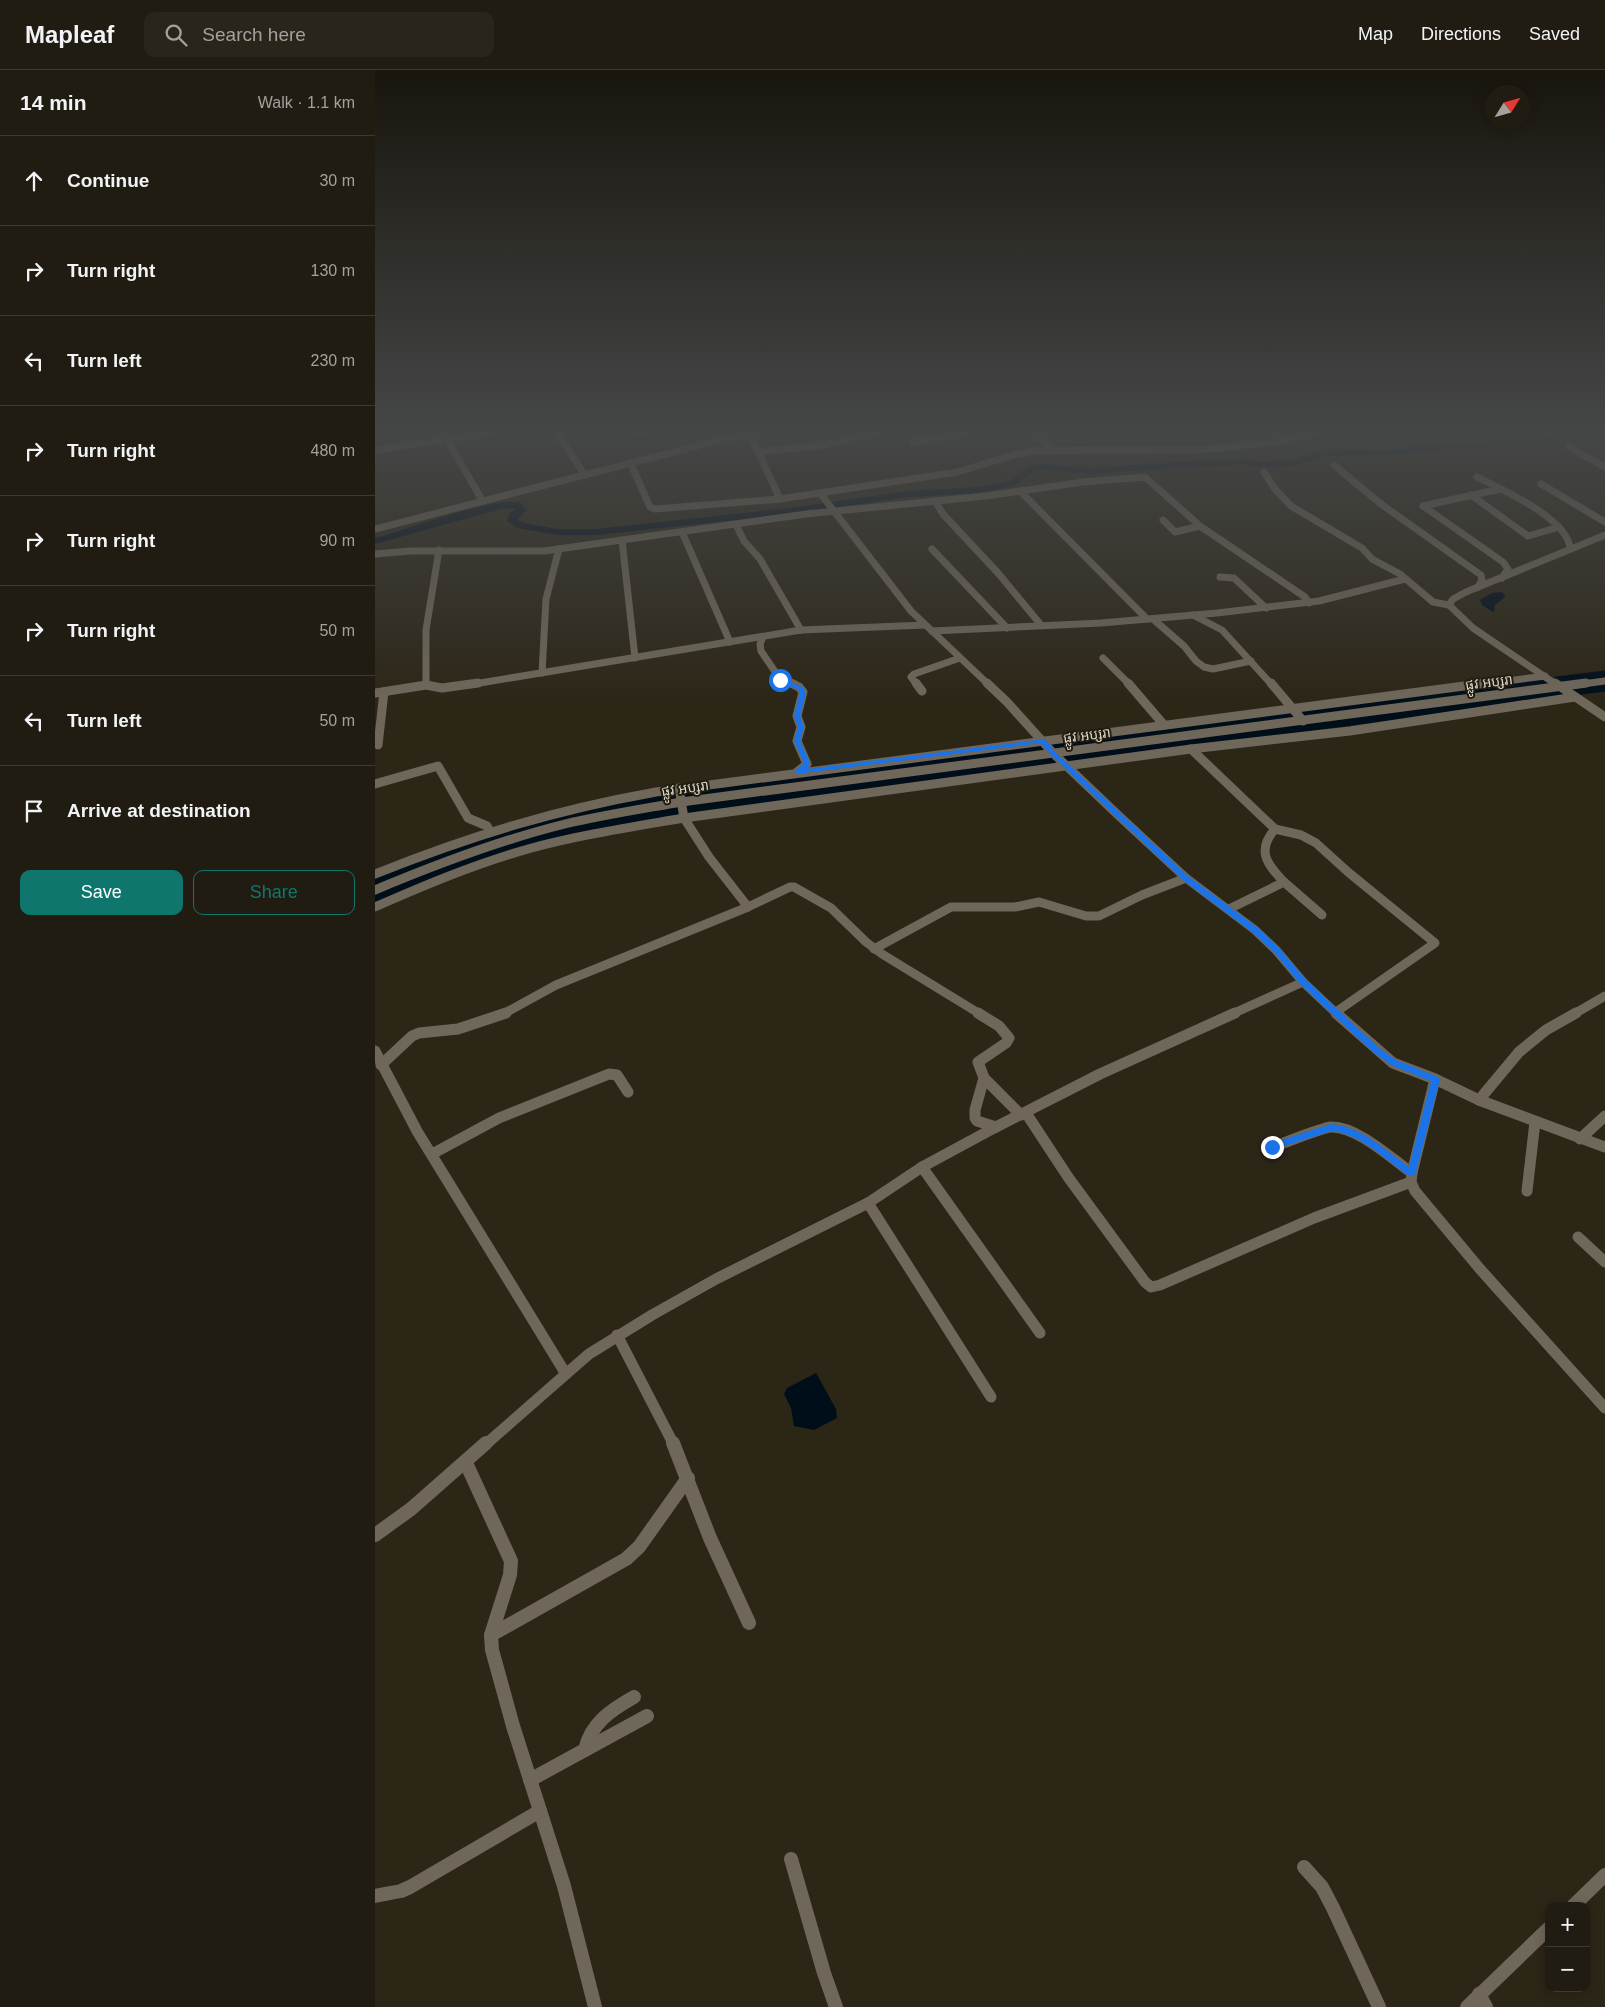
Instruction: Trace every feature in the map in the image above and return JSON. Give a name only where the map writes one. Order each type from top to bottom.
[{"type":"street","points":[[375,529],[399,522]]},
{"type":"street","points":[[375,554],[396,551],[439,550],[533,552],[753,522]]},
{"type":"street","points":[[842,522],[911,611],[1007,702],[1053,753],[1185,878],[1229,910],[1276,950],[1303,982],[1370,1045],[1393,1062],[1479,1100],[1605,1147]]},
{"type":"street","points":[[951,522],[998,573],[1041,625]]},
{"type":"street","points":[[1052,522],[1150,619],[1184,646],[1196,661],[1204,667],[1213,669],[1251,661]]},
{"type":"street","points":[[1165,522],[1175,532],[1200,526]]},
{"type":"street","points":[[1196,522],[1305,596],[1309,603]]},
{"type":"street","points":[[1319,522],[1357,545],[1371,558],[1405,579],[1433,602],[1449,605],[1473,628],[1605,717]]},
{"type":"street","points":[[1406,522],[1481,575],[1482,580],[1478,587]]},
{"type":"street","points":[[1446,522],[1503,562],[1508,569],[1502,578]]},
{"type":"street","points":[[1509,522],[1528,536],[1559,527]]},
{"type":"street","points":[[1553,522],[1559,527],[1569,541],[1570,549]]},
{"type":"street","points":[[736,525],[744,542],[760,559],[801,630]]},
{"type":"street","points":[[682,532],[730,642]]},
{"type":"street","points":[[1449,605],[1453,598],[1605,535]]},
{"type":"street","points":[[622,540],[635,658]]},
{"type":"street","points":[[542,673],[546,599],[559,549]]},
{"type":"street","points":[[932,549],[1007,628]]},
{"type":"street","points":[[426,685],[426,630],[439,550]]},
{"type":"street","points":[[1220,577],[1234,578],[1266,608]]},
{"type":"street","points":[[378,745],[379,693],[426,685],[453,687],[801,630],[862,626],[1007,628],[1150,619],[1309,603],[1405,579]]},
{"type":"street","points":[[1217,613],[1222,630]]},
{"type":"street","points":[[1193,615],[1222,630],[1303,721]]},
{"type":"street","points":[[763,637],[760,644],[761,651],[780,680],[799,687],[803,692],[797,716],[801,727],[797,741],[807,763],[805,767],[797,772]]},
{"type":"street","points":[[922,691],[911,677],[913,674],[960,658]]},
{"type":"street","points":[[1103,658],[1138,693],[1164,725]]},
{"type":"street","points":[[375,874],[440,848],[490,831],[618,798],[797,772],[1545,676]]},
{"type":"street","name":"ផ្លូវ អប្សរា","points":[[375,890],[447,861],[502,842],[565,824],[681,802],[1605,681]]},
{"type":"street","points":[[375,907],[455,874],[508,855],[572,839],[684,818],[1191,749],[1350,730],[1575,697]]},
{"type":"street","points":[[1191,749],[1275,829],[1306,837],[1316,843],[1348,872],[1435,943],[1336,1012]]},
{"type":"street","points":[[375,784],[438,766],[468,818],[487,826],[490,831]]},
{"type":"street","points":[[679,788],[684,818],[709,857],[748,907]]},
{"type":"street","points":[[1275,829],[1269,836],[1264,854],[1269,866],[1284,882],[1322,915]]},
{"type":"street","points":[[874,948],[951,907],[1015,907],[1039,902],[1086,916],[1099,916],[1142,895],[1185,878]]},
{"type":"street","points":[[1229,910],[1284,882]]},
{"type":"street","points":[[381,1066],[412,1036],[419,1033],[458,1029],[500,1016],[556,985],[748,907],[790,887],[794,887],[831,908],[874,948],[999,1026],[1006,1033],[1009,1038],[1006,1044],[978,1062],[983,1078],[1023,1114],[1145,1282],[1151,1287],[1230,1256],[1314,1218],[1412,1178]]},
{"type":"street","points":[[375,1535],[411,1509],[466,1463],[503,1427],[589,1354],[617,1335],[716,1278],[868,1203],[922,1168],[996,1127],[1100,1074],[1303,982]]},
{"type":"street","points":[[1479,1100],[1519,1052],[1546,1030],[1582,1007],[1605,996]]},
{"type":"street","points":[[375,1051],[381,1066],[417,1131],[566,1374]]},
{"type":"street","points":[[432,1154],[499,1118],[609,1074],[617,1075],[629,1092]]},
{"type":"street","points":[[983,1078],[974,1116],[977,1121],[996,1127]]},
{"type":"street","points":[[1412,1178],[1435,1079]]},
{"type":"street","points":[[1580,1139],[1605,1116]]},
{"type":"street","points":[[1527,1190],[1535,1122]]},
{"type":"street","points":[[1272,1147],[1331,1127],[1341,1128],[1356,1134],[1412,1178],[1421,1200],[1480,1269],[1605,1408]]},
{"type":"street","points":[[922,1168],[1040,1333]]},
{"type":"street","points":[[868,1203],[991,1397]]},
{"type":"street","points":[[1578,1236],[1605,1262]]},
{"type":"street","points":[[617,1335],[670,1436],[710,1538],[749,1623]]},
{"type":"street","points":[[466,1463],[511,1561],[510,1575],[491,1635],[492,1650],[530,1780],[564,1886],[595,2007]]},
{"type":"street","points":[[491,1635],[626,1559],[639,1547],[688,1478]]},
{"type":"street","points":[[585,1750],[587,1737],[594,1725],[617,1707],[634,1697]]},
{"type":"street","points":[[530,1780],[647,1716]]},
{"type":"street","points":[[375,1896],[401,1891],[540,1811]]},
{"type":"street","points":[[791,1859],[824,1973],[836,2007]]},
{"type":"street","points":[[1304,1867],[1325,1892],[1335,1910],[1369,1990],[1379,2007]]},
{"type":"street","points":[[1577,1902],[1605,1875]]},
{"type":"street","points":[[1467,2007],[1483,2001],[1545,1932]]},
{"type":"water","points":[[1502,592],[1506,596],[1494,606],[1493,612],[1482,605],[1480,600],[1492,593]]},
{"type":"water","points":[[816,1373],[836,1409],[837,1418],[814,1430],[794,1426],[791,1408],[784,1394],[787,1388]]},
{"type":"waterway","points":[[375,541],[440,522]]},
{"type":"waterway","points":[[515,522],[521,526],[557,532],[597,532],[684,522]]},
{"type":"waterway","points":[[1557,680],[1605,674]]},
{"type":"waterway","points":[[1525,685],[1547,682]]},
{"type":"waterway","points":[[1303,713],[1535,683]]},
{"type":"waterway","points":[[1574,691],[1605,687]]},
{"type":"waterway","points":[[1064,759],[1563,693]]},
{"type":"waterway","points":[[1054,746],[1291,715]]},
{"type":"waterway","points":[[687,794],[1042,747]]},
{"type":"waterway","points":[[689,810],[1052,761]]},
{"type":"waterway","points":[[375,882],[471,845],[541,822],[674,796]]},
{"type":"waterway","points":[[375,899],[516,845],[571,831],[676,811]]},
{"type":"route","points":[[780,680],[799,687],[803,692],[797,716],[801,727],[797,741],[803,758],[807,763],[805,767],[797,772],[1043,740],[1053,753],[1185,878],[1255,930],[1276,950],[1303,982],[1358,1035],[1393,1062],[1435,1079],[1412,1173],[1356,1134],[1341,1128],[1331,1127],[1272,1147]]}]
